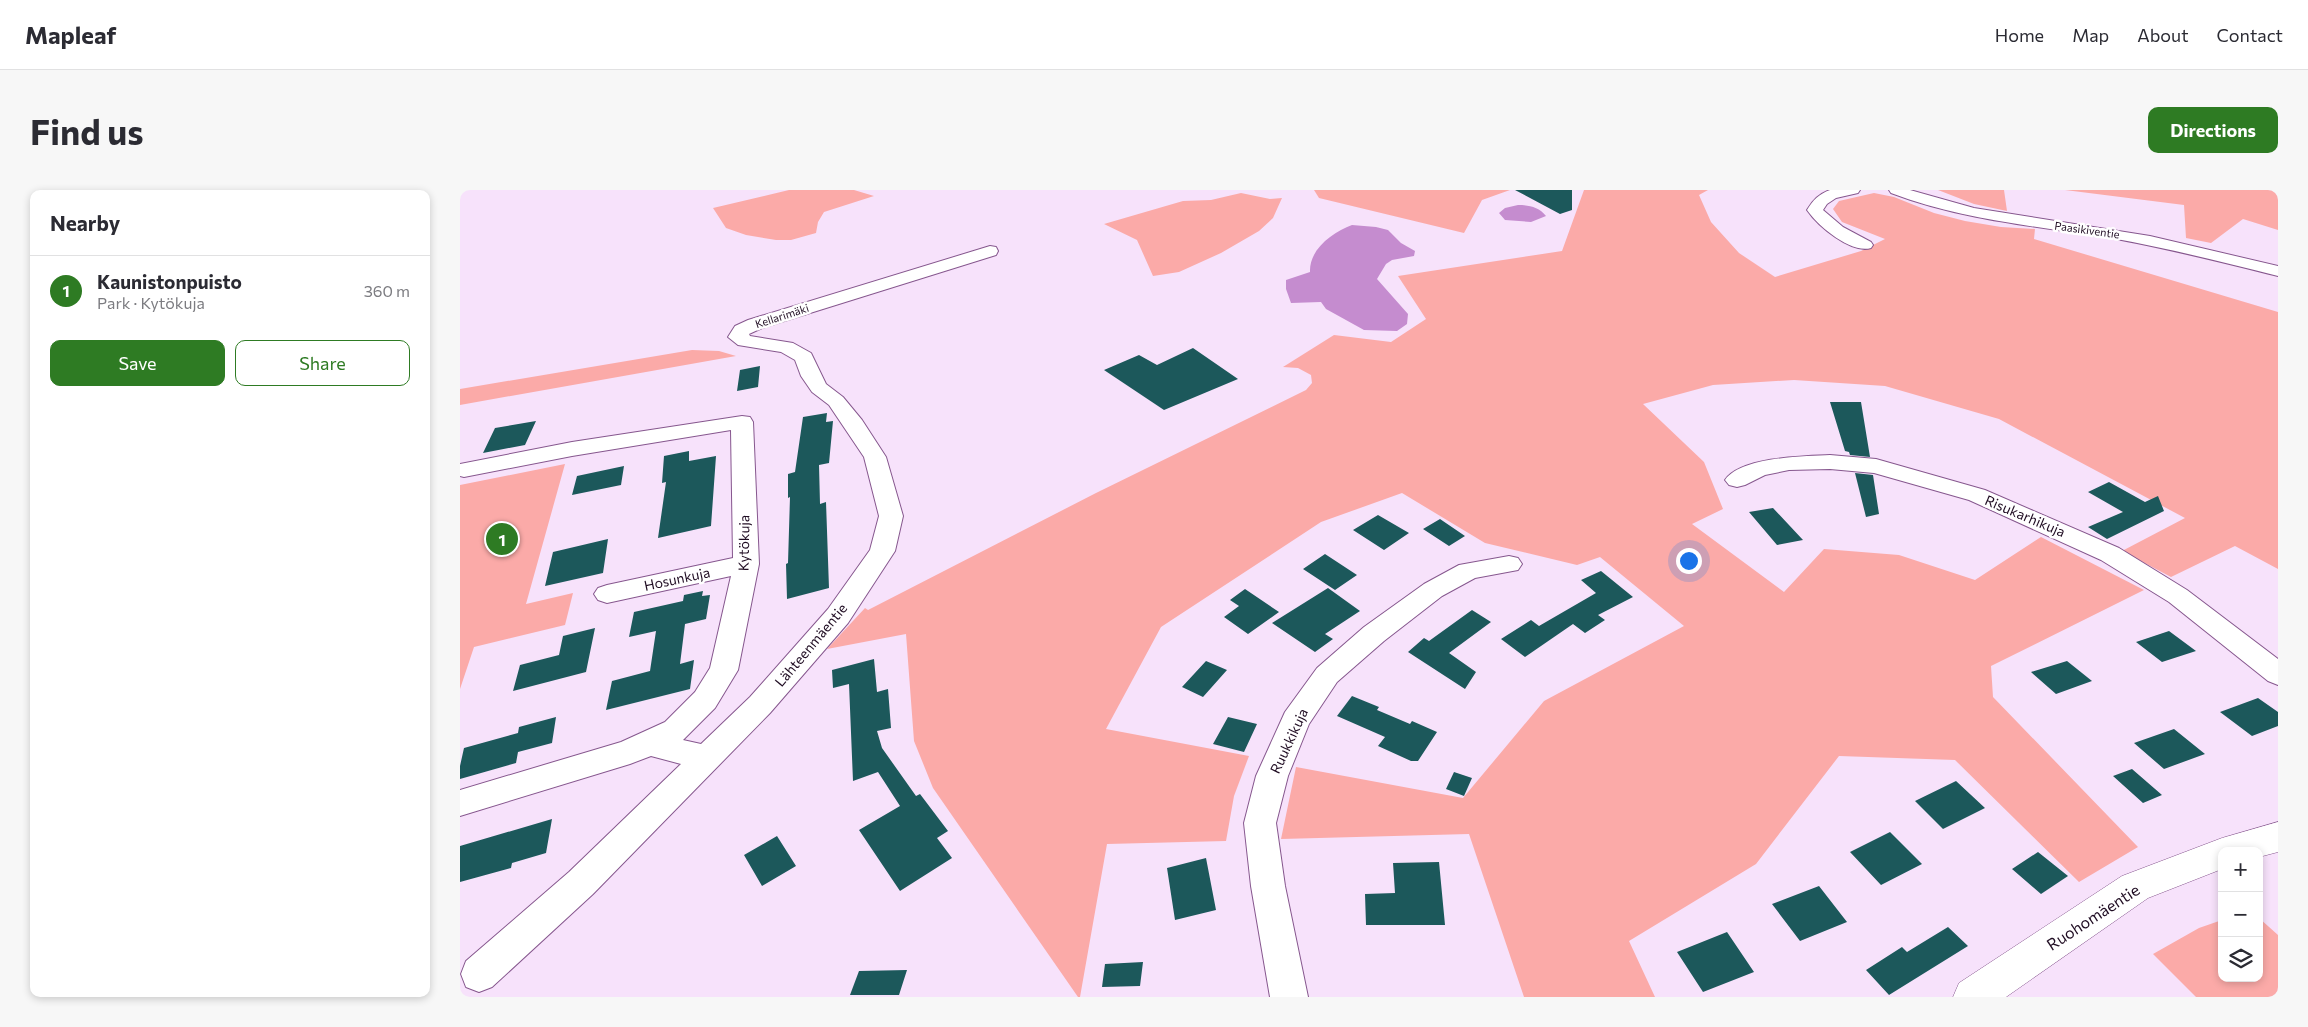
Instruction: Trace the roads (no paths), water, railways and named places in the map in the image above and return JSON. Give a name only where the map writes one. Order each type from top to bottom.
[{"type":"street","points":[[1853,190],[1826,196],[1818,203],[1815,210],[1824,222],[1839,234],[1865,245]]},
{"type":"street","name":"Paasikiventie","points":[[1896,190],[1918,199],[1978,216],[2130,237],[2218,254],[2278,271]]},
{"type":"street","name":"Kellarimäki","points":[[891,516],[875,457],[852,420],[836,401],[819,388],[811,376],[804,357],[786,347],[745,341],[738,337],[742,330],[755,324],[990,251]]},
{"type":"street","name":"Kytökuja","points":[[460,804],[630,752],[676,730],[705,700],[724,670],[746,564],[742,422],[572,449],[464,470]]},
{"type":"street","name":"Risukarhikuja","points":[[1737,480],[1758,470],[1789,463],[1830,462],[1876,466],[1977,495],[2110,554],[2178,596],[2278,674]]},
{"type":"street","name":"Lähteenmäentie","points":[[479,974],[581,883],[760,705],[838,616],[882,551],[891,516]]},
{"type":"street","name":"Hosunkuja","points":[[607,594],[746,564]]},
{"type":"street","name":"Ruukkikuja","points":[[1290,997],[1268,886],[1260,823],[1272,776],[1296,720],[1326,674],[1374,634],[1433,590],[1468,571],[1509,564]]},
{"type":"street","points":[[647,743],[707,758]]},
{"type":"street","points":[[2242,847],[2278,837]]},
{"type":"street","name":"Ruohomäentie","points":[[1974,997],[2135,887],[2218,855]]},
{"type":"place","name":"Kaunistonpuisto","points":[[502,539]]}]
